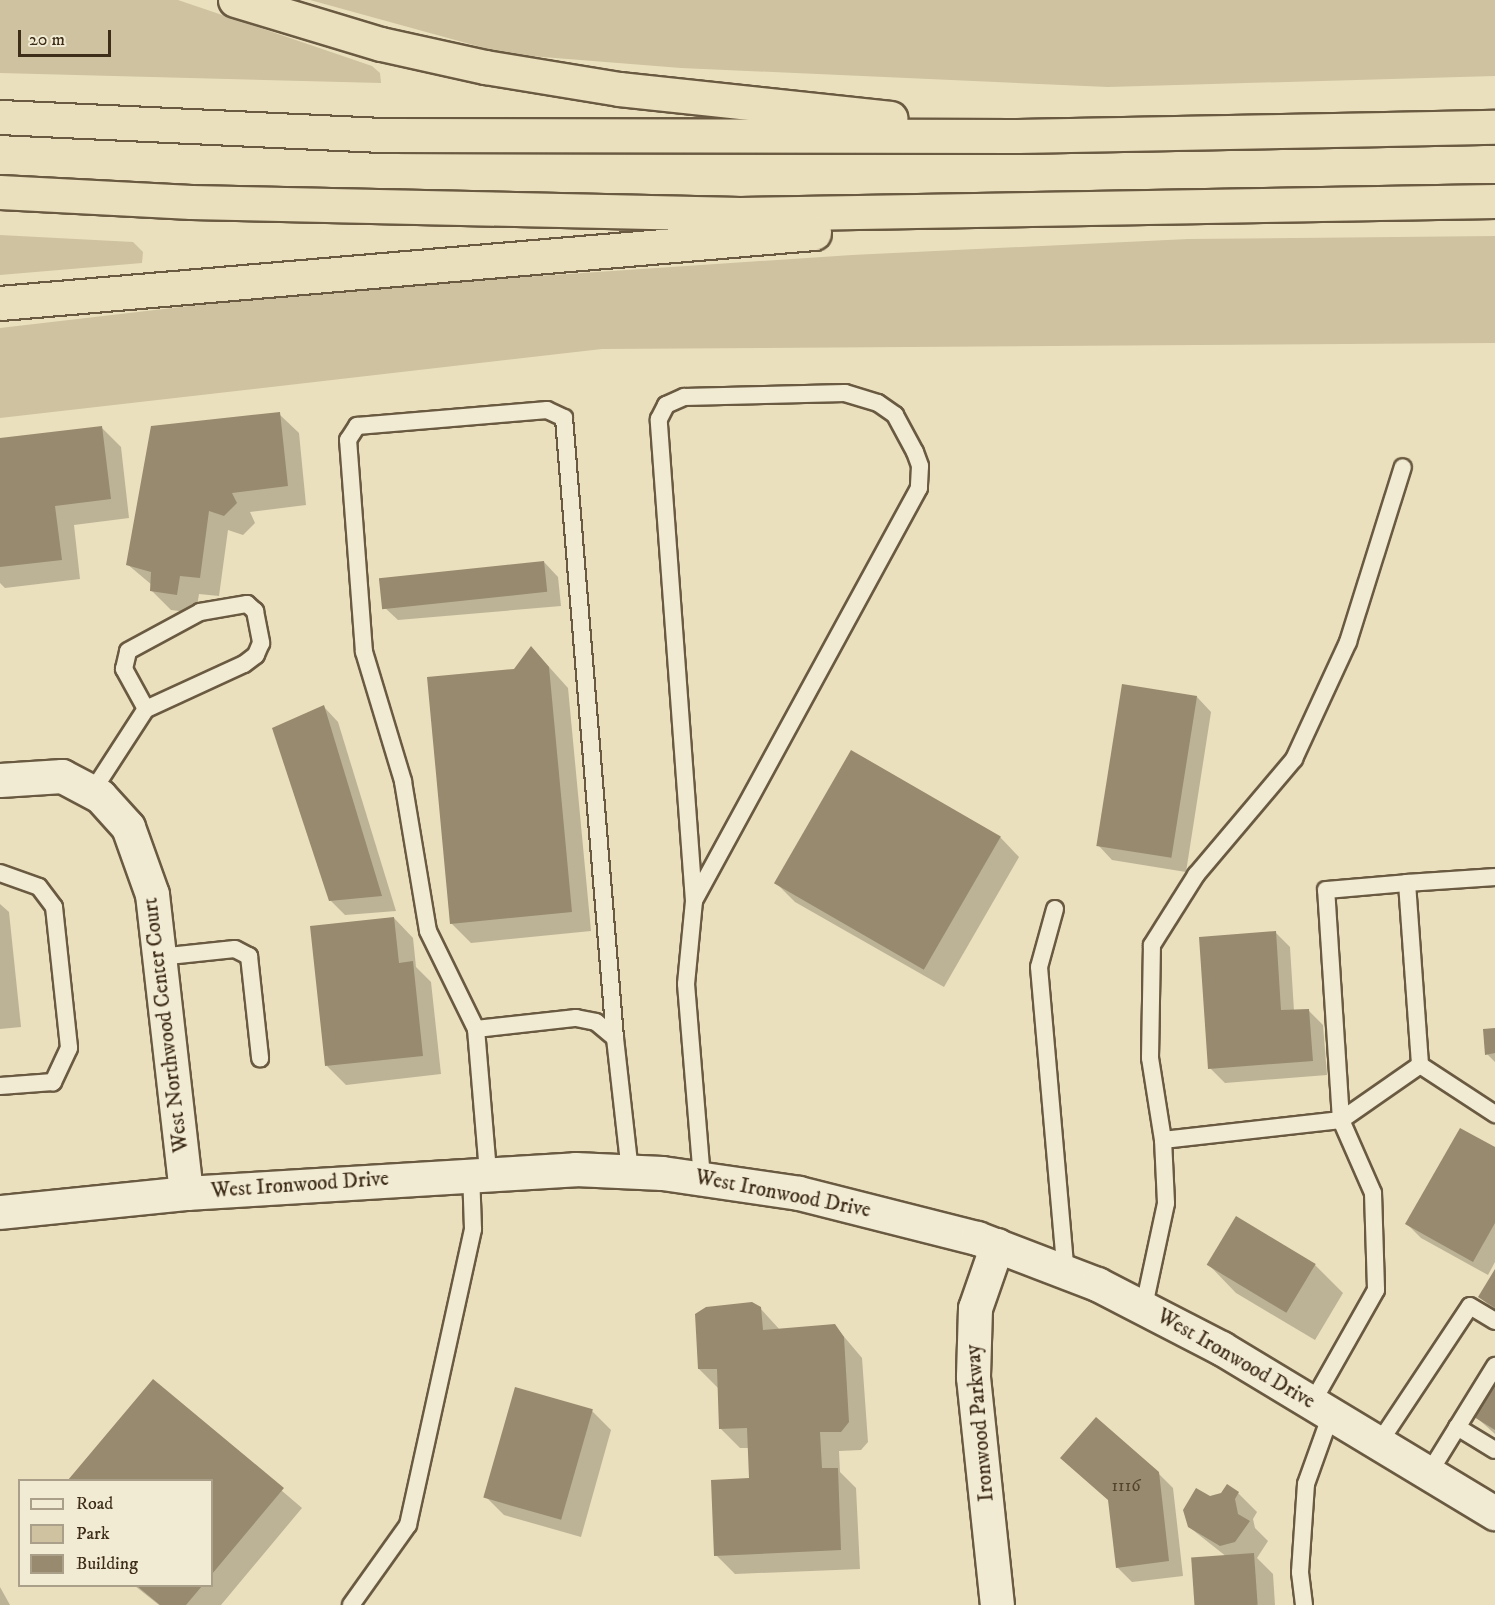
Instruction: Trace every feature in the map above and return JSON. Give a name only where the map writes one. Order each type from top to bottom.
[{"type":"highway","points":[[235,0],[381,44],[485,67],[619,89],[802,106],[1017,136]]},
{"type":"highway","points":[[0,117],[382,135],[1017,136],[1495,126]]},
{"type":"highway","points":[[0,192],[191,202],[740,214],[1045,212],[1495,201]]},
{"type":"highway","points":[[0,303],[438,268],[1045,212]]},
{"type":"street","name":"West Northwood Center Court","points":[[0,780],[62,776],[92,792],[128,827],[152,894],[186,1193]]},
{"type":"street","name":"West Ironwood Drive","points":[[0,1212],[186,1193],[479,1173],[630,1171],[702,1178],[798,1193],[910,1219],[997,1245],[1144,1306],[1322,1408],[1495,1513]]},
{"type":"street","name":"Ironwood Parkway","points":[[997,1245],[975,1308],[972,1377],[997,1605]]},
{"type":"lane","points":[[694,901],[919,488],[920,466],[915,452],[895,415],[878,403],[845,393],[684,396],[666,405],[659,419],[694,901],[686,984],[702,1178]]},
{"type":"lane","points":[[351,1605],[408,1525],[472,1229],[479,1173],[476,1029],[428,931],[403,781],[364,652],[348,440],[357,426],[547,410],[564,418],[615,1038],[630,1171]]},
{"type":"lane","points":[[1144,1306],[1167,1203],[1163,1140],[1150,1058],[1152,945],[1196,875],[1294,759],[1348,642],[1403,467]]},
{"type":"lane","points":[[92,792],[146,709],[244,664],[256,654],[261,643],[255,611],[247,604],[236,604],[200,612],[128,651],[124,669],[146,709]]},
{"type":"lane","points":[[0,1086],[54,1082],[69,1048],[54,907],[39,887],[1,873]]},
{"type":"lane","points":[[1304,1605],[1300,1572],[1306,1484],[1322,1408],[1376,1290],[1373,1193],[1341,1120],[1326,890],[1495,876]]},
{"type":"lane","points":[[1407,883],[1420,1065]]},
{"type":"lane","points":[[1055,909],[1039,967],[1066,1272]]},
{"type":"lane","points":[[159,957],[227,949],[243,951],[249,956],[260,1059]]},
{"type":"lane","points":[[476,1029],[576,1018],[596,1022],[615,1038]]},
{"type":"lane","points":[[1163,1140],[1341,1120],[1420,1065]]},
{"type":"lane","points":[[1420,1065],[1495,1114]]},
{"type":"lane","points":[[1379,1443],[1470,1306],[1495,1321]]},
{"type":"lane","points":[[1429,1473],[1495,1366]]},
{"type":"lane","points":[[1457,1427],[1495,1450]]},
{"type":"green space","points":[[0,0],[178,0],[372,66],[380,73],[381,83],[0,73]]},
{"type":"green space","points":[[310,0],[1495,0],[1495,76],[1108,87],[681,68],[506,54]]},
{"type":"green space","points":[[0,235],[133,242],[143,252],[142,263],[0,275]]},
{"type":"green space","points":[[1495,236],[1495,343],[602,349],[0,418],[0,328],[326,290],[852,255],[1188,239]]},
{"type":"building","points":[[280,412],[288,486],[232,493],[237,503],[224,516],[209,511],[200,578],[180,576],[177,595],[150,591],[151,572],[126,565],[151,426]]},
{"type":"building","points":[[102,426],[111,499],[55,506],[62,560],[0,567],[0,438]]},
{"type":"building","points":[[544,561],[547,592],[382,609],[379,578]]},
{"type":"building","points":[[531,646],[549,667],[572,912],[450,924],[427,677],[514,669]]},
{"type":"building","points":[[1122,684],[1197,696],[1171,858],[1096,846]]},
{"type":"building","points":[[324,705],[382,896],[329,901],[272,728]]},
{"type":"building","points":[[851,750],[1001,836],[924,970],[774,883]]},
{"type":"building","points":[[394,917],[399,963],[413,961],[423,1056],[325,1066],[310,926]]},
{"type":"building","points":[[1276,931],[1281,1010],[1309,1009],[1313,1061],[1208,1069],[1199,937]]},
{"type":"building","points":[[1495,1028],[1495,1053],[1485,1055],[1483,1029]]},
{"type":"building","points":[[1460,1128],[1495,1147],[1495,1223],[1473,1262],[1405,1224]]},
{"type":"building","points":[[1236,1216],[1316,1264],[1286,1313],[1207,1265]]},
{"type":"building","points":[[1495,1269],[1495,1308],[1478,1297]]},
{"type":"building","points":[[752,1302],[761,1307],[763,1330],[835,1324],[844,1337],[849,1422],[841,1432],[820,1432],[822,1468],[838,1468],[841,1550],[714,1556],[711,1480],[749,1478],[747,1428],[719,1429],[717,1369],[698,1369],[695,1314],[706,1307]]},
{"type":"building","points":[[153,1379],[284,1488],[213,1573],[213,1479],[69,1479]]},
{"type":"building","points":[[1495,1383],[1495,1430],[1474,1417]]},
{"type":"building","points":[[515,1387],[593,1409],[561,1520],[483,1498]]},
{"type":"building","points":[[1096,1417],[1159,1472],[1169,1561],[1116,1568],[1108,1500],[1060,1458]]},
{"type":"building","points":[[1227,1484],[1239,1492],[1235,1499],[1238,1514],[1250,1521],[1235,1542],[1220,1546],[1188,1527],[1183,1510],[1196,1488],[1210,1496],[1221,1493]]},
{"type":"building","points":[[1254,1553],[1258,1605],[1194,1605],[1191,1557]]},
{"type":"building","points":[[138,1587],[201,1587],[186,1605],[160,1605]]}]
